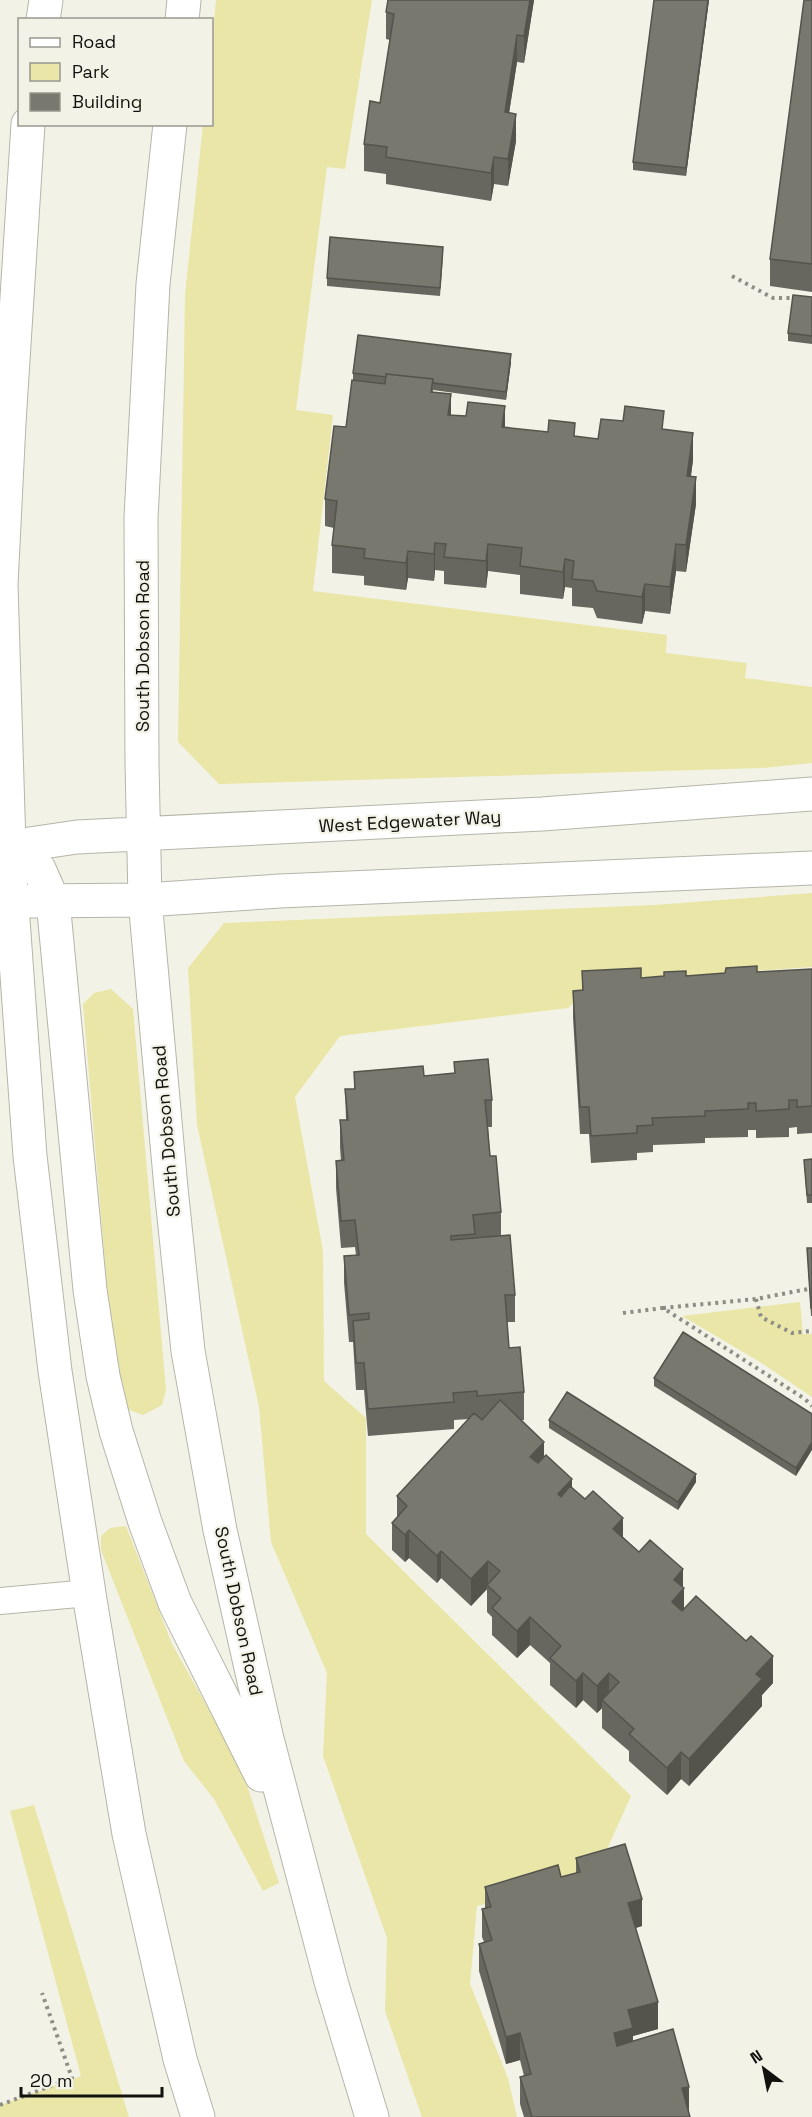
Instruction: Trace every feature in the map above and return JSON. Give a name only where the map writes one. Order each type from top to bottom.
[{"type":"main road","points":[[43,18],[46,0]]},
{"type":"main road","points":[[182,18],[184,0]]},
{"type":"main road","points":[[28,126],[1,585],[9,847],[30,1156],[55,1371],[129,1834],[180,2059],[198,2117]]},
{"type":"main road","name":"South Dobson Road","points":[[170,126],[153,284],[141,518],[142,764],[146,900],[171,1188],[188,1351],[220,1530],[267,1739],[332,1985],[372,2117]]},
{"type":"main road","name":"West Edgewater Way","points":[[9,847],[77,837],[542,814],[812,794]]},
{"type":"main road","points":[[9,847],[39,869],[53,901],[90,1290],[103,1376],[116,1431],[145,1522],[175,1603],[249,1748],[298,1856]]},
{"type":"main road","points":[[12,901],[146,900],[280,891],[812,868]]},
{"type":"lane","points":[[0,1601],[89,1593]]},
{"type":"path","points":[[732,276],[773,298],[802,298]]},
{"type":"path","points":[[623,1313],[756,1299],[808,1289]]},
{"type":"path","points":[[756,1299],[760,1317],[792,1333],[812,1331]]},
{"type":"path","points":[[663,1308],[805,1399],[812,1406]]},
{"type":"path","points":[[0,2105],[72,2078],[42,1993]]},
{"type":"green space","points":[[216,0],[372,0],[345,169],[327,167],[296,410],[333,415],[313,591],[667,635],[666,653],[747,663],[745,678],[812,687],[812,763],[763,768],[219,784],[178,742],[185,294],[203,126],[213,126],[213,32]]},
{"type":"green space","points":[[812,893],[812,967],[596,982],[568,1008],[340,1036],[295,1097],[323,1251],[324,1381],[366,1418],[366,1534],[631,1796],[595,1876],[477,1906],[470,1984],[508,2078],[517,2117],[422,2117],[385,2011],[387,1938],[323,1756],[327,1673],[271,1542],[259,1407],[197,1125],[188,968],[224,923],[654,905]]},
{"type":"green space","points":[[111,989],[133,1009],[166,1390],[162,1405],[143,1415],[124,1408],[114,1370],[83,1004],[94,993]]},
{"type":"green space","points":[[800,1302],[803,1334],[812,1334],[812,1397],[760,1362],[682,1316]]},
{"type":"green space","points":[[126,1526],[172,1644],[241,1767],[279,1883],[263,1891],[214,1799],[184,1761],[101,1550],[101,1536],[110,1528]]},
{"type":"green space","points":[[34,1805],[129,2117],[0,2117],[0,2105],[81,2076],[10,1811]]},
{"type":"building","points":[[388,0],[530,0],[524,36],[517,35],[505,112],[516,114],[508,159],[494,157],[491,173],[386,157],[387,147],[364,144],[370,101],[380,103],[394,14],[386,12]]},
{"type":"building","points":[[654,0],[708,0],[686,168],[633,162]]},
{"type":"building","points":[[804,0],[812,0],[812,264],[770,259]]},
{"type":"building","points":[[330,237],[443,247],[440,288],[327,278]]},
{"type":"building","points":[[793,295],[812,297],[812,336],[788,333]]},
{"type":"building","points":[[358,335],[511,354],[506,392],[433,383],[433,379],[353,373]]},
{"type":"building","points":[[386,374],[433,379],[431,392],[451,394],[448,415],[466,416],[468,402],[505,406],[502,427],[548,432],[549,420],[575,423],[574,436],[598,439],[601,419],[623,421],[625,406],[664,411],[662,429],[693,433],[687,476],[696,477],[686,545],[676,544],[670,587],[645,584],[642,597],[597,591],[593,581],[572,579],[574,561],[565,559],[563,572],[520,566],[522,548],[488,544],[486,561],[444,557],[446,544],[435,543],[434,554],[408,551],[406,563],[364,558],[365,549],[332,545],[337,501],[325,499],[334,426],[346,427],[352,380],[385,384]]},
{"type":"building","points":[[757,966],[757,972],[812,969],[812,1106],[797,1107],[797,1100],[789,1100],[789,1109],[756,1111],[756,1103],[748,1103],[748,1109],[705,1111],[705,1116],[652,1118],[653,1125],[637,1126],[637,1133],[591,1136],[589,1107],[580,1107],[573,991],[583,990],[582,971],[641,968],[641,978],[664,976],[664,972],[686,971],[686,976],[725,973],[726,968]]},
{"type":"building","points":[[488,1059],[492,1100],[485,1100],[490,1156],[496,1156],[501,1212],[473,1215],[475,1234],[451,1236],[451,1240],[510,1235],[515,1295],[505,1295],[509,1348],[520,1347],[524,1392],[477,1396],[477,1391],[453,1393],[454,1402],[368,1409],[364,1363],[356,1363],[353,1321],[369,1319],[369,1313],[349,1315],[344,1256],[359,1255],[355,1220],[341,1221],[336,1161],[344,1160],[340,1120],[348,1120],[345,1089],[355,1089],[354,1072],[423,1066],[424,1076],[455,1073],[454,1062]]},
{"type":"building","points":[[812,1159],[812,1195],[807,1195],[804,1160]]},
{"type":"building","points":[[807,1248],[812,1248],[812,1308],[811,1308]]},
{"type":"building","points":[[683,1332],[812,1414],[812,1442],[796,1468],[654,1378]]},
{"type":"building","points":[[567,1392],[696,1474],[678,1502],[549,1420]]},
{"type":"building","points":[[500,1400],[544,1442],[530,1457],[538,1463],[546,1455],[572,1479],[558,1494],[561,1497],[570,1486],[585,1499],[593,1491],[623,1518],[613,1529],[639,1552],[650,1540],[683,1569],[674,1580],[684,1588],[672,1602],[682,1611],[696,1596],[746,1641],[751,1636],[773,1656],[756,1674],[762,1679],[689,1759],[681,1752],[667,1768],[629,1734],[634,1729],[602,1700],[619,1682],[609,1673],[597,1686],[583,1673],[576,1681],[550,1658],[561,1646],[530,1617],[517,1631],[492,1608],[501,1598],[487,1585],[500,1571],[488,1561],[471,1579],[441,1551],[437,1556],[409,1530],[405,1535],[392,1523],[407,1506],[397,1496],[474,1413],[482,1420]]},
{"type":"building","points":[[625,1844],[642,1899],[628,1903],[658,2002],[628,2010],[633,2028],[614,2033],[617,2046],[673,2029],[689,2087],[682,2088],[690,2117],[532,2117],[520,2077],[531,2074],[520,2033],[506,2037],[479,1944],[492,1940],[482,1909],[491,1907],[485,1887],[558,1865],[561,1877],[580,1872],[576,1858]]}]
